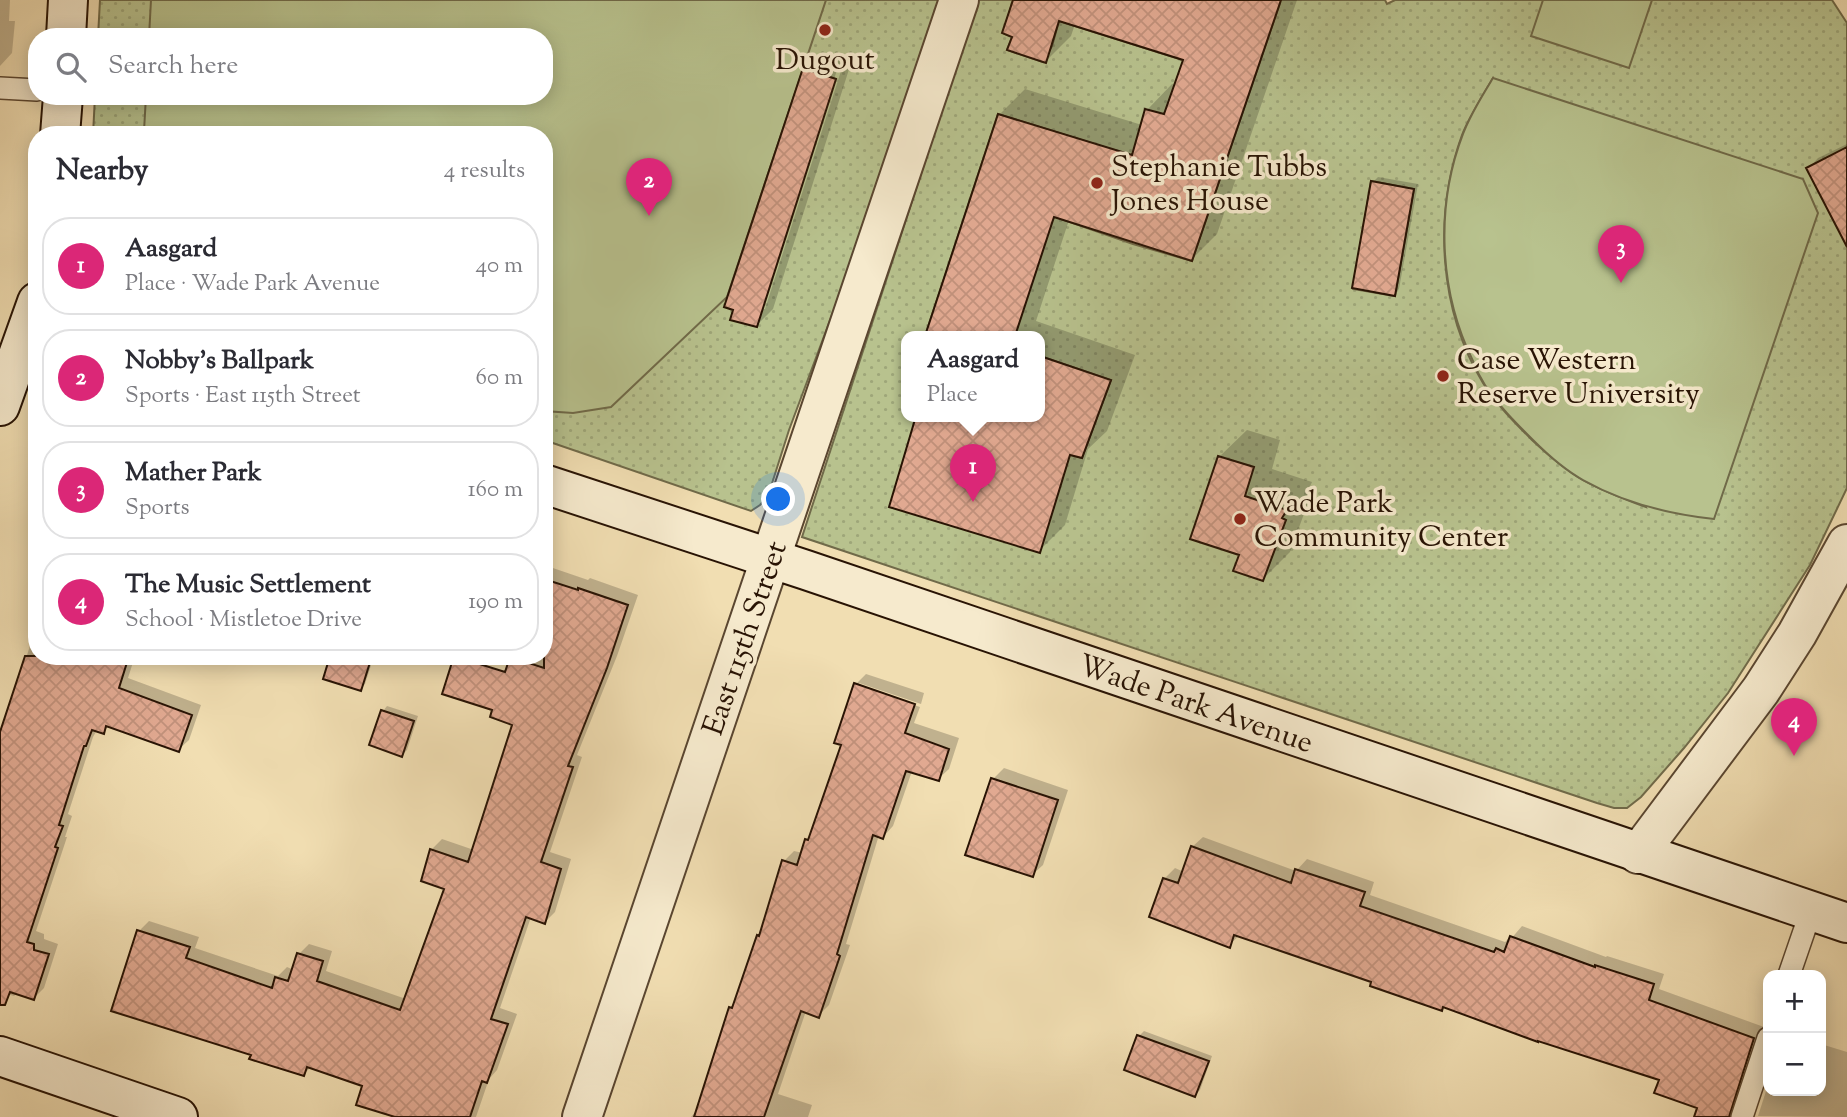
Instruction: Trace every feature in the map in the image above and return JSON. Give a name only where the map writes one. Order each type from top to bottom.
[{"type":"street","points":[[66,28],[68,0]]},
{"type":"street","name":"East 115th Street","points":[[582,1117],[959,0]]},
{"type":"street","points":[[61,126],[62,105]]},
{"type":"street","points":[[0,406],[28,331]]},
{"type":"street","name":"Wade Park Avenue","points":[[553,487],[1847,923]]},
{"type":"street","points":[[1639,854],[1768,680],[1802,626],[1847,544]]},
{"type":"street","points":[[0,1056],[115,1107],[178,1117]]},
{"type":"lane","points":[[0,88],[28,90]]},
{"type":"lane","points":[[1791,970],[1811,911]]},
{"type":"lane","points":[[1742,1117],[1763,1053]]},
{"type":"green space","points":[[100,0],[942,0],[768,496],[751,511],[553,443],[553,126],[93,126],[95,105],[553,105],[553,28],[98,28]]},
{"type":"green space","points":[[151,0],[826,0],[727,297],[611,407],[573,413],[553,412],[553,126],[144,126],[145,105],[553,105],[553,28],[149,28]]},
{"type":"green space","name":"Case Western Reserve University","points":[[978,0],[1013,0],[1003,33],[1012,37],[1007,50],[1043,62],[1052,46],[1059,21],[1205,67],[1149,161],[998,114],[927,331],[901,331],[901,422],[968,422],[1082,458],[1111,380],[1045,358],[1045,331],[981,331],[1021,205],[1133,244],[1192,261],[1280,3],[1273,0],[1385,0],[1387,4],[1395,0],[1832,0],[1847,23],[1847,488],[1810,565],[1728,693],[1641,797],[1627,808],[1614,808],[802,537]],"holes":[[[1493,78],[1646,507],[1583,480],[1532,440],[1500,406],[1483,383],[1468,355],[1457,325],[1445,262],[1447,197],[1462,135]],[[1371,181],[1414,189],[1395,296],[1353,289]]]},
{"type":"green space","points":[[1543,0],[1652,0],[1629,68],[1531,36]]},
{"type":"green space","points":[[1493,78],[1803,179],[1818,213],[1714,519],[1646,506],[1614,495],[1576,476],[1551,457],[1501,407],[1478,373],[1453,307],[1445,249],[1445,220],[1454,162],[1463,134]]},
{"type":"building","name":"Stephanie Tubbs Jones House","points":[[1013,0],[1281,0],[1192,261],[1054,217],[1017,331],[927,331],[998,114],[1132,155],[1145,109],[1164,114],[1183,60],[1059,21],[1046,63],[1007,50],[1012,37],[1002,33]]},
{"type":"building","points":[[803,68],[836,79],[757,327],[730,320],[733,310],[724,307]]},
{"type":"building","points":[[1847,147],[1847,247],[1806,168]]},
{"type":"building","points":[[1371,181],[1414,189],[1395,296],[1352,288]]},
{"type":"building","points":[[1045,358],[1111,380],[1082,458],[1070,455],[1040,553],[889,507],[914,422],[1045,422]]},
{"type":"building","name":"Wade Park Community Center","points":[[1218,456],[1254,467],[1245,496],[1287,510],[1282,518],[1286,520],[1263,581],[1233,571],[1239,555],[1190,539]]},
{"type":"building","points":[[553,582],[628,605],[607,668],[568,766],[573,767],[541,862],[561,869],[545,924],[526,917],[491,1019],[508,1024],[487,1083],[482,1081],[470,1117],[395,1117],[356,1105],[362,1086],[307,1067],[304,1076],[249,1059],[251,1055],[111,1011],[137,930],[190,947],[186,958],[272,988],[275,977],[288,981],[297,953],[323,961],[317,981],[400,1010],[444,889],[421,881],[430,849],[468,862],[512,725],[490,717],[492,710],[442,694],[451,665],[483,665],[505,672],[507,665],[535,665],[544,668],[544,665],[553,665]]},
{"type":"building","points":[[25,656],[28,656],[28,665],[126,665],[119,688],[192,715],[179,752],[106,726],[104,734],[92,730],[84,746],[59,825],[63,826],[55,847],[58,848],[27,942],[34,944],[34,950],[49,954],[34,1000],[10,992],[5,1005],[0,1005],[0,732]]},
{"type":"building","points":[[327,665],[369,665],[361,691],[323,679]]},
{"type":"building","points":[[854,683],[915,704],[905,733],[949,749],[939,781],[906,771],[883,839],[873,835],[837,954],[840,956],[819,1018],[801,1011],[764,1117],[694,1117],[729,1007],[732,1008],[757,935],[759,936],[782,860],[797,865],[805,839],[808,840],[841,745],[834,743]]},
{"type":"building","points":[[381,710],[414,721],[402,757],[369,745]]},
{"type":"building","points":[[991,778],[1058,800],[1033,877],[965,855]]},
{"type":"building","points":[[1191,846],[1291,883],[1295,869],[1365,892],[1360,906],[1494,952],[1496,948],[1504,952],[1510,936],[1595,967],[1654,984],[1649,1000],[1754,1038],[1729,1117],[1694,1117],[1697,1108],[1654,1093],[1659,1080],[1538,1042],[1443,1007],[1442,1011],[1370,986],[1371,982],[1234,935],[1230,948],[1149,917],[1163,878],[1178,883]]},
{"type":"building","points":[[1137,1035],[1209,1061],[1195,1097],[1124,1070]]},
{"type":"place","name":"Dugout","points":[[825,30]]},
{"type":"place","name":"Stephanie Tubbs Jones House","points":[[1097,183]]},
{"type":"place","name":"Nobby's Ballpark","points":[[649,216]]},
{"type":"place","name":"Mather Park","points":[[1621,283]]},
{"type":"place","name":"Case Western Reserve University","points":[[1443,376]]},
{"type":"place","name":"Aasgard","points":[[973,502]]},
{"type":"place","name":"Wade Park Community Center","points":[[1240,519]]},
{"type":"place","name":"The Music Settlement","points":[[1794,756]]}]
